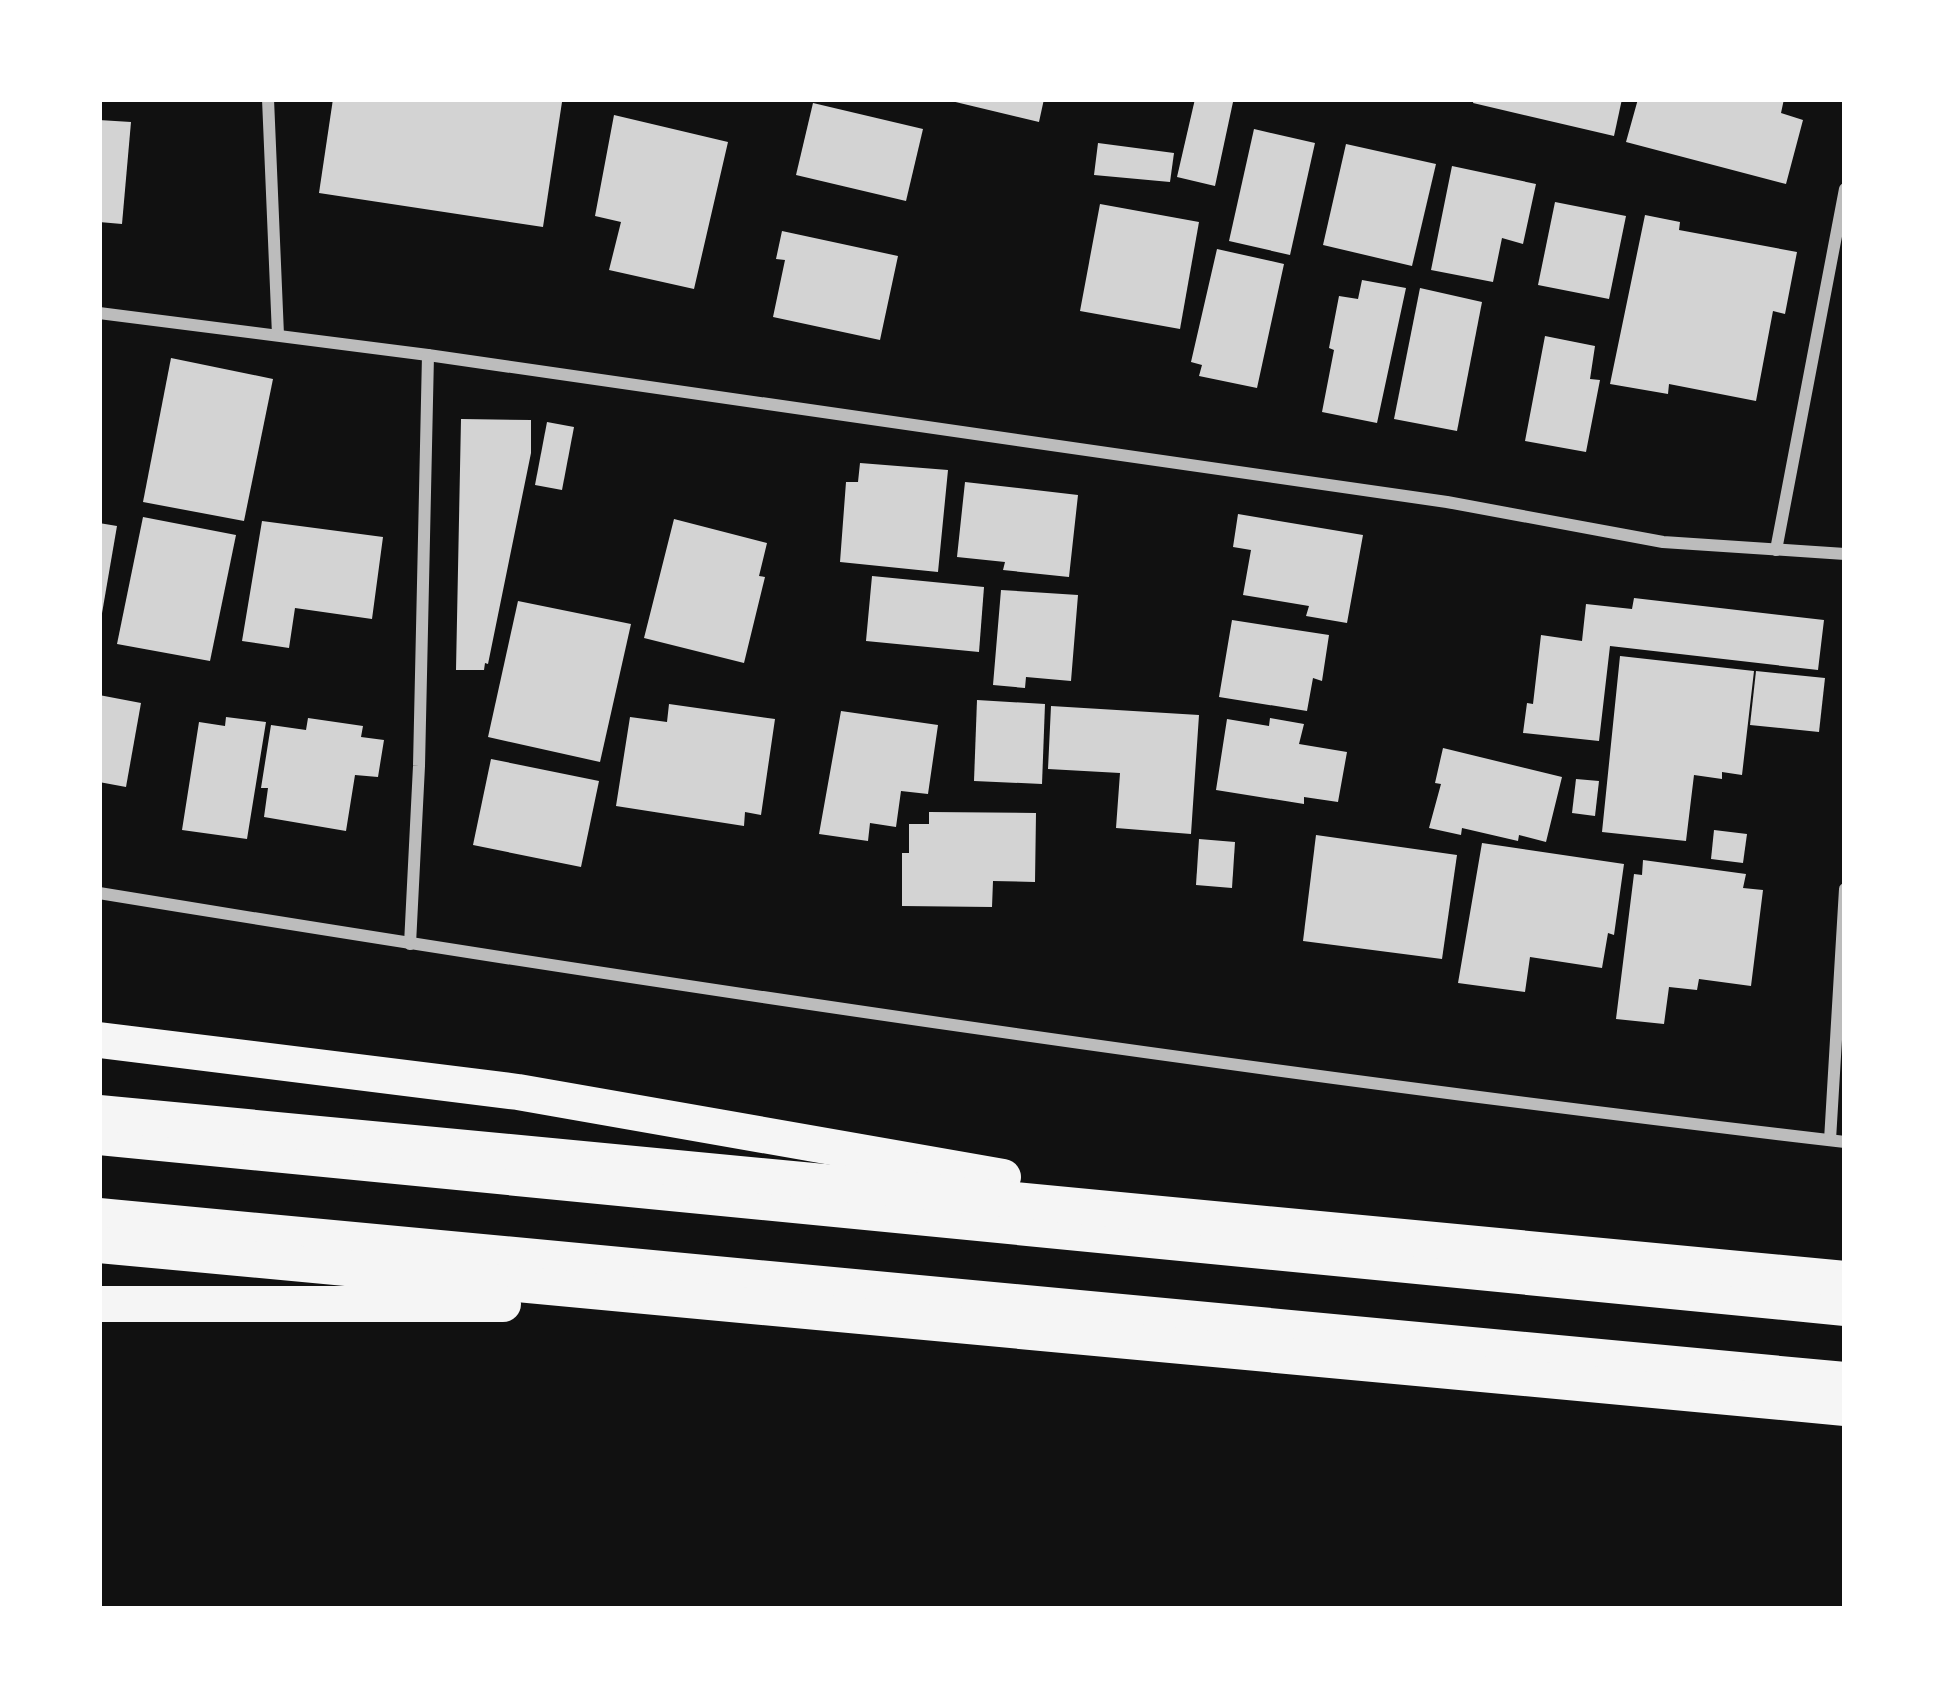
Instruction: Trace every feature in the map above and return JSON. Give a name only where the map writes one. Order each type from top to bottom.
[{"type":"highway","points":[[99,1040],[518,1092],[1269,1224]]},
{"type":"highway","points":[[99,1113],[1845,1279]]},
{"type":"highway","points":[[99,1245],[1845,1408]]},
{"type":"highway","points":[[99,1304],[722,1304]]},
{"type":"main road","points":[[99,1140],[1845,1311]]},
{"type":"main road","points":[[99,1213],[1845,1377]]},
{"type":"street","points":[[268,99],[278,335]]},
{"type":"street","points":[[1776,550],[1845,189]]},
{"type":"street","points":[[99,313],[1424,498],[1663,542],[1845,554]]},
{"type":"street","points":[[410,944],[428,356]]},
{"type":"street","points":[[99,893],[410,944],[1468,1097],[1838,1141],[1845,889]]},
{"type":"building","points":[[333,99],[562,102],[543,227],[319,193]]},
{"type":"building","points":[[943,99],[1044,99],[1039,122]]},
{"type":"building","points":[[1195,99],[1233,102],[1215,186],[1177,177]]},
{"type":"building","points":[[1474,99],[1622,99],[1614,136],[1473,103]]},
{"type":"building","points":[[1638,99],[1784,99],[1781,113],[1803,120],[1786,184],[1626,142]]},
{"type":"building","points":[[813,103],[923,129],[906,201],[796,175]]},
{"type":"building","points":[[614,115],[728,142],[694,289],[609,270],[621,222],[595,216]]},
{"type":"building","points":[[99,120],[131,122],[122,224],[99,222]]},
{"type":"building","points":[[1254,129],[1315,143],[1290,255],[1229,241]]},
{"type":"building","points":[[1098,143],[1174,153],[1170,182],[1094,175]]},
{"type":"building","points":[[1346,144],[1436,164],[1412,266],[1323,245]]},
{"type":"building","points":[[1452,166],[1536,184],[1523,244],[1502,238],[1493,282],[1431,270]]},
{"type":"building","points":[[1555,202],[1626,216],[1609,299],[1538,285]]},
{"type":"building","points":[[1100,204],[1199,222],[1180,329],[1080,311]]},
{"type":"building","points":[[1645,215],[1680,222],[1679,230],[1797,252],[1785,314],[1773,311],[1756,401],[1669,384],[1668,394],[1610,384]]},
{"type":"building","points":[[782,231],[898,256],[880,340],[773,317],[785,260],[776,259]]},
{"type":"building","points":[[1217,249],[1284,264],[1257,388],[1199,376],[1202,365],[1191,362]]},
{"type":"building","points":[[1362,280],[1406,288],[1377,423],[1322,412],[1339,296],[1358,299]]},
{"type":"building","points":[[1420,288],[1482,302],[1457,431],[1394,419]]},
{"type":"building","points":[[1545,336],[1595,346],[1590,379],[1600,380],[1586,452],[1525,441]]},
{"type":"building","points":[[171,358],[273,379],[244,521],[143,502]]},
{"type":"building","points":[[461,419],[531,420],[531,453],[484,670],[456,670]]},
{"type":"building","points":[[547,422],[574,427],[562,490],[535,485]]},
{"type":"building","points":[[860,463],[948,470],[938,572],[840,562],[846,482],[858,482]]},
{"type":"building","points":[[965,482],[1078,495],[1069,577],[1003,570],[1005,562],[957,557]]},
{"type":"building","points":[[1238,514],[1363,535],[1347,623],[1306,616],[1309,606],[1243,595],[1251,550],[1233,547]]},
{"type":"building","points":[[143,517],[236,535],[210,661],[117,644]]},
{"type":"building","points":[[674,519],[767,543],[759,576],[765,577],[744,663],[644,638]]},
{"type":"building","points":[[262,521],[383,537],[372,619],[295,608],[289,648],[242,641]]},
{"type":"building","points":[[99,523],[117,526],[101,619],[99,619]]},
{"type":"building","points":[[872,576],[984,587],[979,652],[866,641]]},
{"type":"building","points":[[1001,590],[1078,595],[1071,681],[1026,677],[1025,688],[993,685]]},
{"type":"building","points":[[1634,598],[1824,620],[1818,670],[1610,646],[1599,741],[1523,733],[1527,703],[1533,704],[1541,635],[1582,641],[1586,604],[1632,609]]},
{"type":"building","points":[[518,601],[631,624],[600,762],[488,737]]},
{"type":"building","points":[[1232,620],[1329,635],[1322,681],[1313,678],[1307,711],[1219,697]]},
{"type":"building","points":[[1620,656],[1754,671],[1742,775],[1722,772],[1722,779],[1694,775],[1686,841],[1602,832]]},
{"type":"building","points":[[1756,671],[1825,678],[1819,732],[1750,725]]},
{"type":"building","points":[[99,695],[141,703],[126,787],[99,782]]},
{"type":"building","points":[[977,700],[1045,704],[1042,784],[974,781]]},
{"type":"building","points":[[669,704],[775,719],[761,815],[745,812],[744,826],[616,806],[630,717],[667,722]]},
{"type":"building","points":[[1051,706],[1199,715],[1191,834],[1116,828],[1120,773],[1048,769]]},
{"type":"building","points":[[841,711],[938,725],[928,794],[901,791],[896,827],[870,823],[868,841],[819,834]]},
{"type":"building","points":[[226,717],[266,722],[247,839],[182,830],[199,722],[225,726]]},
{"type":"building","points":[[308,718],[363,726],[361,737],[384,740],[378,777],[355,775],[346,831],[264,817],[268,788],[261,788],[271,725],[306,730]]},
{"type":"building","points":[[1270,718],[1304,724],[1299,744],[1347,752],[1338,802],[1304,797],[1304,804],[1216,790],[1227,719],[1269,726]]},
{"type":"building","points":[[1443,748],[1562,777],[1546,842],[1519,835],[1518,841],[1462,828],[1461,835],[1429,828],[1441,784],[1435,783]]},
{"type":"building","points":[[491,759],[599,781],[581,867],[473,845]]},
{"type":"building","points":[[1576,779],[1599,781],[1595,816],[1572,813]]},
{"type":"building","points":[[929,812],[1036,813],[1035,882],[993,881],[992,907],[902,906],[902,853],[909,853],[909,824],[929,824]]},
{"type":"building","points":[[1714,830],[1747,834],[1743,863],[1711,859]]},
{"type":"building","points":[[1316,835],[1457,855],[1442,959],[1303,941]]},
{"type":"building","points":[[1199,839],[1235,842],[1232,888],[1196,885]]},
{"type":"building","points":[[1482,843],[1624,864],[1614,935],[1608,933],[1602,968],[1530,957],[1525,992],[1458,983]]},
{"type":"building","points":[[1643,860],[1746,874],[1743,888],[1763,890],[1751,986],[1699,979],[1697,990],[1669,987],[1664,1024],[1616,1019],[1634,874],[1642,875]]}]
